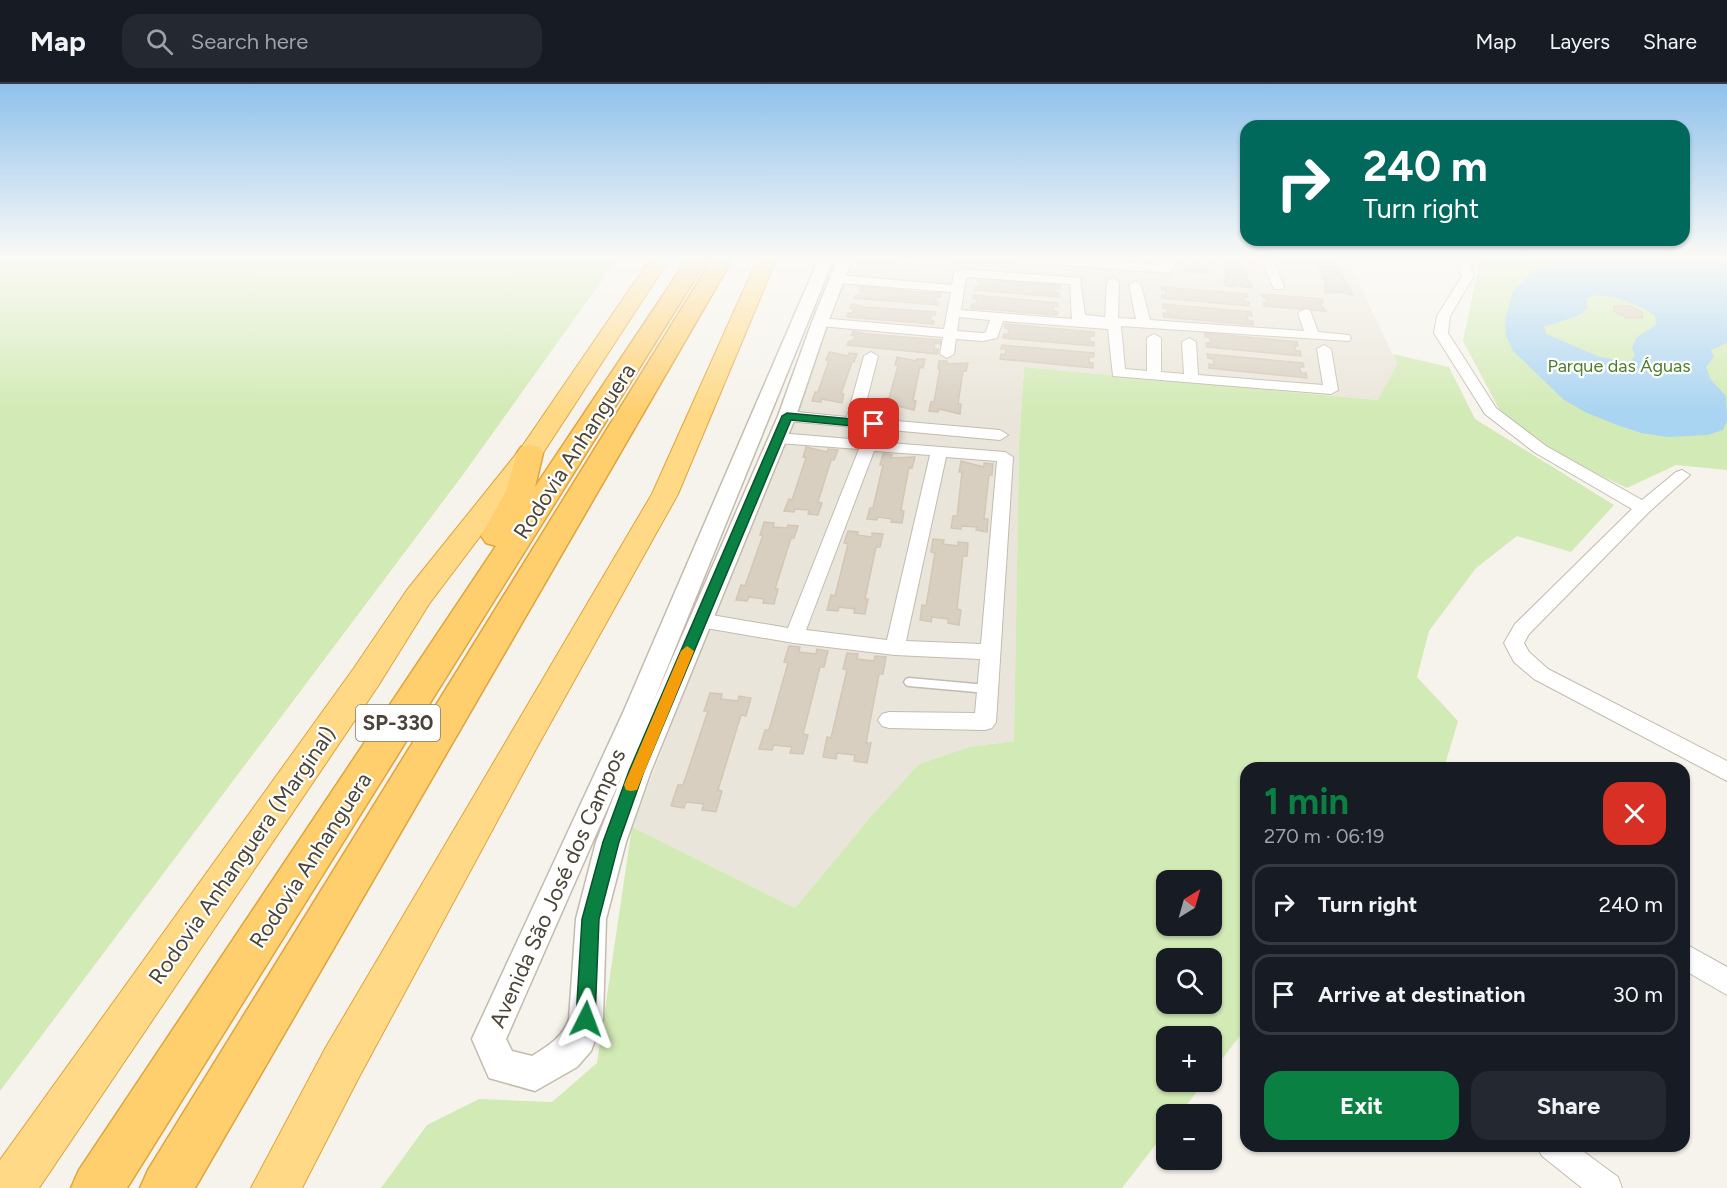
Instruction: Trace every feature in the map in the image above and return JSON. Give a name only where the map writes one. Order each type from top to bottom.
[{"type":"highway","points":[[558,409],[563,379],[607,310]]},
{"type":"highway","name":"Rodovia Anhanguera (Marginal)","points":[[10,1188],[366,677],[418,597],[530,453],[626,310]]},
{"type":"highway","name":"Rodovia Anhanguera","points":[[98,1188],[665,310]]},
{"type":"highway","name":"Rodovia Anhanguera","points":[[166,1188],[692,310]]},
{"type":"highway","points":[[665,494],[746,310]]},
{"type":"highway","points":[[276,1188],[389,980],[665,494],[714,420],[764,310]]},
{"type":"highway","points":[[276,913],[499,531],[520,491],[530,453]]},
{"type":"street","name":"Avenida São José dos Campos","points":[[817,310],[489,1039],[501,1066],[535,1074],[565,1054],[579,1039],[586,1019],[591,919],[611,842],[637,771],[782,427],[824,310]]},
{"type":"street","points":[[947,354],[954,310]]},
{"type":"street","points":[[1078,310],[1079,319],[1344,338]]},
{"type":"street","points":[[1111,322],[1112,310]]},
{"type":"street","points":[[1141,310],[1144,324]]},
{"type":"street","points":[[1445,310],[1440,321],[1441,333],[1490,411],[1540,449],[1643,508]]},
{"type":"street","points":[[953,313],[1114,326],[1118,373],[1331,390],[1324,349]]},
{"type":"street","points":[[1305,313],[1312,336]]},
{"type":"street","points":[[820,322],[988,336],[992,335],[998,317]]},
{"type":"street","points":[[1154,338],[1155,375]]},
{"type":"street","points":[[1189,342],[1191,378]]},
{"type":"street","points":[[853,423],[871,356]]},
{"type":"street","points":[[782,427],[853,423],[1000,435]]},
{"type":"street","points":[[794,636],[868,447],[874,424]]},
{"type":"street","points":[[782,427],[868,447],[1005,457],[984,722],[889,720]]},
{"type":"street","points":[[895,648],[939,451]]},
{"type":"street","points":[[1682,475],[1643,508],[1522,629],[1514,643],[1521,657],[1541,674],[1727,772]]},
{"type":"street","points":[[700,620],[794,636],[895,648],[988,652]]},
{"type":"street","points":[[1690,959],[1727,982]]},
{"type":"street","points":[[1560,1152],[1607,1188]]},
{"type":"lane","points":[[909,682],[987,689]]},
{"type":"shaded area","points":[[835,310],[1371,310],[1397,364],[1379,400],[1024,367],[1019,446],[1014,741],[969,747],[919,764],[873,814],[795,908],[632,827],[818,347]]},
{"type":"green space","points":[[0,310],[581,310],[462,476],[0,1091]]},
{"type":"green space","name":"Parque das Águas","points":[[1470,310],[1727,310],[1727,470],[1676,465],[1627,488],[1554,454],[1499,409],[1463,341]]},
{"type":"green space","points":[[1393,354],[1449,367],[1475,419],[1614,505],[1571,552],[1517,536],[1476,568],[1429,631],[1417,677],[1458,721],[1446,762],[1240,762],[1240,1036],[1222,1059],[1222,1026],[1156,1026],[1156,1092],[1197,1092],[1187,1104],[1156,1104],[1156,1144],[1122,1188],[381,1188],[427,1125],[479,1099],[552,1102],[597,1063],[632,827],[795,908],[873,814],[919,764],[969,747],[1014,741],[1019,446],[1024,367],[1378,400],[1397,364]]},
{"type":"water","points":[[1508,310],[1585,310],[1580,315],[1544,327],[1546,334],[1600,357],[1629,362],[1635,356],[1632,347],[1637,337],[1656,325],[1655,316],[1646,310],[1727,310],[1727,343],[1711,350],[1714,357],[1706,367],[1711,380],[1726,396],[1727,421],[1723,430],[1708,435],[1668,437],[1641,433],[1585,412],[1564,400],[1513,351],[1506,336],[1505,321]]},
{"type":"building","points":[[853,310],[936,312],[935,315],[931,315],[930,320],[934,321],[933,324],[847,317],[848,313],[852,313]]},
{"type":"building","points":[[990,310],[1053,310],[1058,312],[1057,315]]},
{"type":"building","points":[[1167,310],[1251,312],[1252,316],[1247,315],[1248,321],[1253,321],[1253,325],[1164,317],[1163,313],[1168,314]]},
{"type":"building","points":[[1637,310],[1642,312],[1643,318],[1627,318],[1614,311]]},
{"type":"building","points":[[1005,324],[1094,332],[1094,336],[1090,336],[1090,342],[1094,342],[1094,346],[1003,338],[1004,334],[1008,334],[1009,329],[1005,328]]},
{"type":"building","points":[[853,331],[941,340],[940,344],[935,343],[934,349],[938,349],[937,354],[847,345],[849,341],[853,341],[855,336],[851,335]]},
{"type":"building","points":[[1205,333],[1297,342],[1298,346],[1294,345],[1296,351],[1300,351],[1301,356],[1207,347],[1206,343],[1211,343],[1210,338],[1205,337]]},
{"type":"building","points":[[1002,345],[1094,353],[1094,357],[1089,357],[1089,363],[1093,363],[1093,368],[1000,359],[1001,354],[1005,355],[1006,349],[1001,349]]},
{"type":"building","points":[[829,352],[848,356],[849,353],[857,354],[841,394],[844,394],[842,403],[821,399],[821,402],[812,401],[815,392],[818,392],[829,360],[826,360]]},
{"type":"building","points":[[1207,354],[1303,363],[1304,367],[1299,367],[1301,373],[1306,373],[1307,378],[1209,368],[1209,364],[1214,365],[1213,359],[1208,358]]},
{"type":"building","points":[[897,357],[916,361],[925,359],[923,368],[920,367],[913,400],[916,401],[914,410],[893,405],[893,408],[884,407],[886,398],[889,398],[898,366],[895,365]]},
{"type":"building","points":[[939,361],[947,361],[947,364],[968,363],[966,371],[963,371],[958,404],[961,404],[960,414],[939,409],[938,412],[929,411],[931,402],[934,402],[940,369],[938,369]]},
{"type":"building","points":[[806,447],[827,452],[828,449],[838,450],[834,460],[831,460],[818,502],[822,503],[818,515],[808,514],[809,510],[784,511],[789,499],[792,500],[806,458],[803,457]]},
{"type":"building","points":[[883,454],[892,455],[891,458],[915,457],[912,468],[909,467],[901,510],[904,511],[902,523],[878,517],[877,520],[867,519],[870,508],[873,508],[883,465],[880,465]]},
{"type":"building","points":[[961,461],[984,467],[984,463],[993,464],[992,475],[989,475],[984,519],[988,519],[987,532],[976,530],[977,527],[951,528],[953,516],[957,516]]},
{"type":"building","points":[[764,522],[774,523],[773,527],[798,526],[794,538],[791,538],[775,589],[778,589],[774,604],[763,603],[764,599],[749,597],[747,601],[736,600],[741,585],[745,586],[763,535],[760,535]]},
{"type":"building","points":[[848,531],[872,537],[872,533],[883,534],[880,547],[876,547],[865,599],[868,599],[865,614],[854,613],[855,609],[839,607],[838,611],[827,610],[831,595],[835,596],[848,544],[844,543]]},
{"type":"building","points":[[933,539],[944,540],[943,544],[958,546],[958,542],[968,543],[967,556],[963,556],[957,609],[961,610],[959,625],[948,623],[948,619],[932,617],[931,622],[920,620],[922,605],[926,606],[935,553],[931,552]]},
{"type":"building","points":[[789,646],[800,647],[799,652],[816,654],[817,649],[828,651],[824,667],[820,667],[803,734],[808,735],[803,754],[790,753],[792,747],[774,745],[772,750],[759,749],[765,730],[769,730],[788,663],[784,662]]},
{"type":"building","points":[[847,653],[858,654],[857,659],[874,661],[875,656],[886,657],[883,674],[879,674],[866,743],[871,743],[867,763],[854,761],[855,755],[837,753],[836,759],[823,757],[827,737],[831,738],[847,670],[843,669]]},
{"type":"building","points":[[710,693],[722,694],[721,699],[738,701],[739,696],[751,698],[746,716],[741,715],[718,790],[722,791],[716,812],[702,810],[704,804],[686,802],[684,808],[671,806],[678,785],[683,785],[708,711],[704,711]]},
{"type":"slow traffic","points":[[631,785],[687,651]]},
{"type":"route","points":[[586,1019],[591,919],[611,842],[637,771],[787,416],[874,424]]}]
